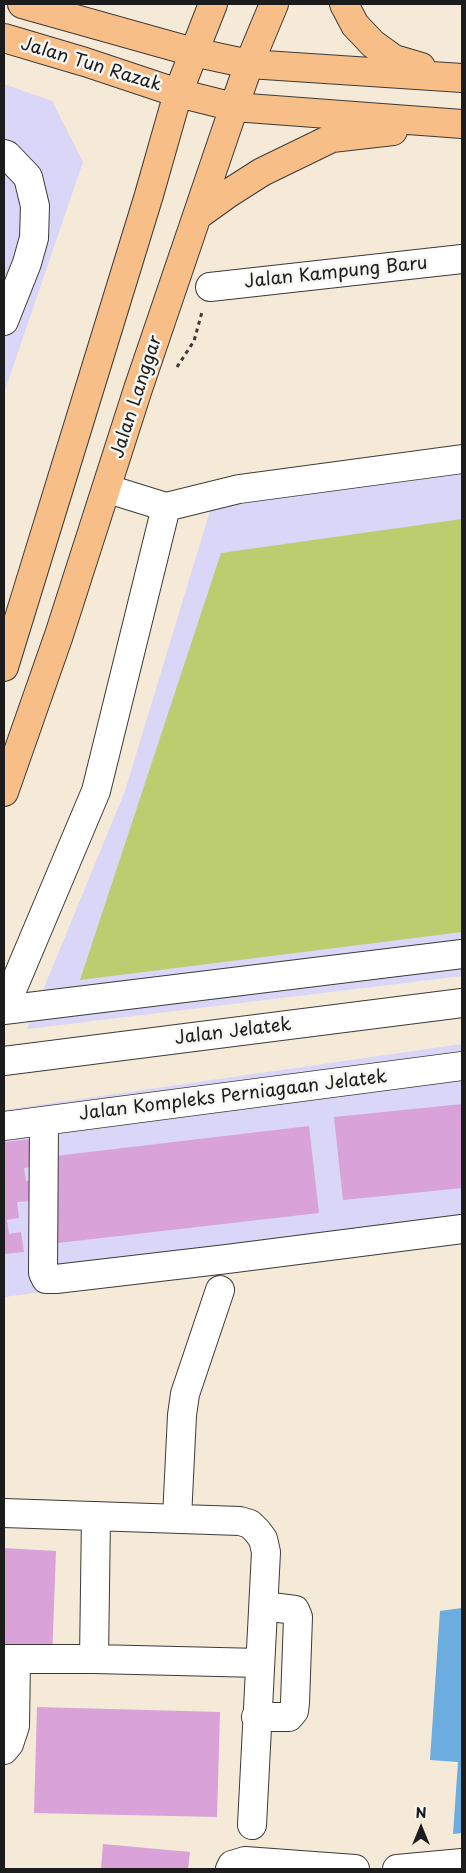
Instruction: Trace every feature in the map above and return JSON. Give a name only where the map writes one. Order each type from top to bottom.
[{"type":"main road","points":[[22,4],[193,52],[249,64],[460,78]]},
{"type":"main road","points":[[4,667],[149,195],[178,93],[214,4]]},
{"type":"main road","name":"Jalan Langgar","points":[[4,792],[59,635],[108,489],[138,389],[234,107],[249,64],[274,4]]},
{"type":"main road","points":[[344,4],[356,24],[373,44],[394,59],[460,78]]},
{"type":"main road","name":"Jalan Tun Razak","points":[[4,38],[178,93],[234,107],[458,124]]},
{"type":"main road","points":[[197,216],[262,172],[332,138],[458,124]]},
{"type":"street","points":[[4,154],[28,177],[35,206],[34,238],[27,263],[4,321]]},
{"type":"street","name":"Jalan Kampung Baru","points":[[210,287],[462,258]]},
{"type":"street","points":[[108,489],[166,507],[239,489],[462,459]]},
{"type":"street","points":[[166,507],[96,791],[4,1009],[462,954]]},
{"type":"street","name":"Jalan Jelatek","points":[[4,1061],[462,1003]]},
{"type":"street","name":"Jalan Kompleks Perniagaan Jelatek","points":[[4,1126],[462,1066]]},
{"type":"street","points":[[44,1121],[43,1273],[46,1278],[56,1279],[227,1259],[462,1229]]},
{"type":"street","points":[[177,1518],[182,1415],[185,1394],[220,1290]]},
{"type":"street","points":[[4,1513],[240,1521],[250,1524],[258,1531],[263,1539],[266,1552],[256,1717],[252,1824]]},
{"type":"street","points":[[94,1659],[96,1516]]},
{"type":"street","points":[[256,1717],[289,1717],[294,1711],[298,1617],[294,1610],[264,1606]]},
{"type":"street","points":[[4,1750],[9,1744],[15,1726],[10,1659],[260,1663]]},
{"type":"street","points":[[231,1867],[245,1861],[355,1869]]},
{"type":"street","points":[[397,1869],[462,1863]]},
{"type":"shaded area","points":[[4,84],[52,101],[83,162],[4,393]]},
{"type":"shaded area","points":[[462,445],[462,976],[27,1029],[125,791],[220,478]]},
{"type":"shaded area","points":[[462,1044],[462,1237],[4,1297],[4,1110]]},
{"type":"green space","points":[[462,519],[462,932],[80,980],[221,553]]},
{"type":"water","points":[[462,1608],[462,1833],[453,1834],[458,1762],[430,1760],[440,1611]]},
{"type":"building","points":[[462,1104],[462,1188],[343,1200],[334,1117]]},
{"type":"building","points":[[309,1126],[319,1213],[58,1243],[47,1157]]},
{"type":"building","points":[[33,1139],[36,1166],[24,1168],[26,1181],[39,1180],[41,1200],[17,1202],[19,1218],[7,1220],[9,1234],[21,1232],[24,1252],[4,1254],[4,1142]]},
{"type":"building","points":[[4,1548],[56,1551],[52,1658],[4,1656]]},
{"type":"building","points":[[37,1707],[220,1712],[217,1817],[34,1813]]},
{"type":"building","points":[[103,1844],[190,1852],[188,1869],[101,1869]]}]
